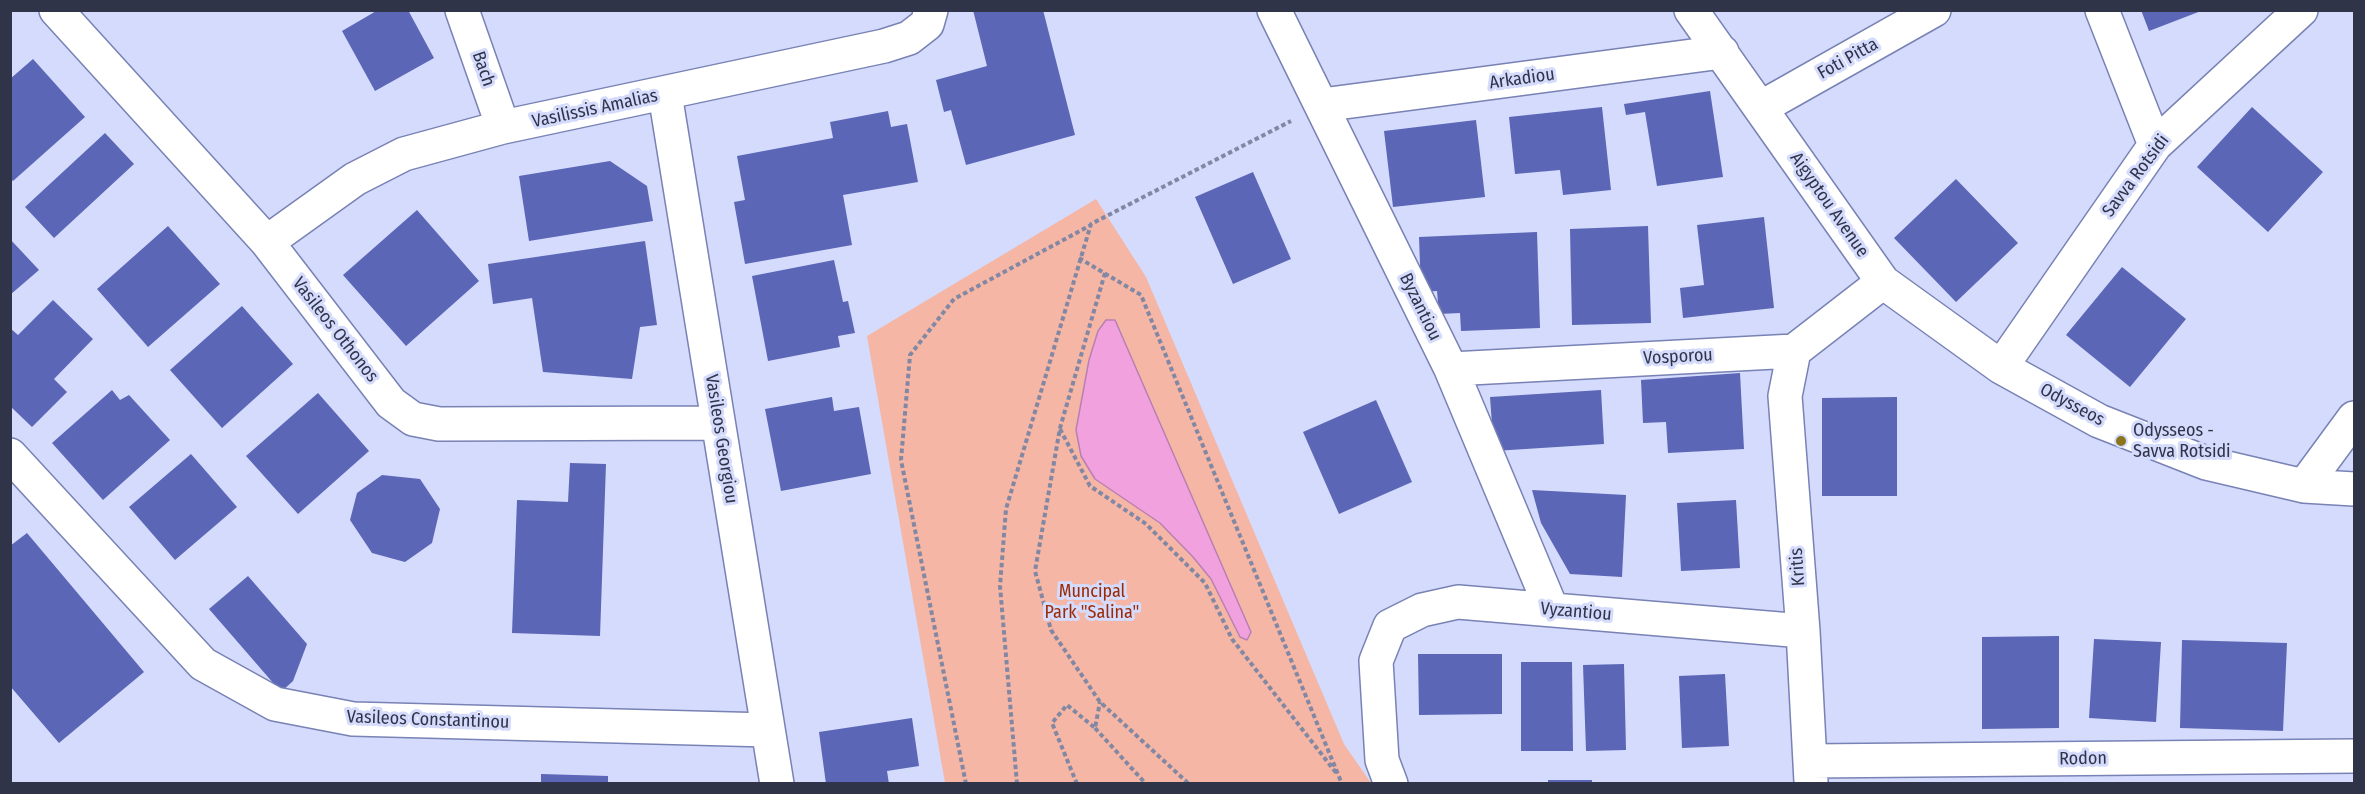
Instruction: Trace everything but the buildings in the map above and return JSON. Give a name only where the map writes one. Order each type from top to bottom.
[{"type":"street","name":"Vasileos Othonos","points":[[56,10],[267,242],[392,403],[413,419],[440,424],[718,423]]},
{"type":"street","name":"Bach","points":[[462,10],[503,127]]},
{"type":"street","name":"Vasilissis Amalias","points":[[267,242],[378,165],[404,154],[503,127],[665,94],[909,38],[927,24],[931,10]]},
{"type":"street","name":"Byzantiou","points":[[1275,10],[1451,369],[1552,610]]},
{"type":"street","name":"Aigyptou Avenue","points":[[1691,10],[1762,107],[1883,282],[2001,367]]},
{"type":"street","name":"Foti Pitta","points":[[1762,107],[1934,10]]},
{"type":"street","points":[[2102,10],[2155,145]]},
{"type":"street","name":"Savva Rotsidi","points":[[2001,367],[2155,145],[2301,10]]},
{"type":"street","name":"Arkadiou","points":[[1322,105],[1722,52]]},
{"type":"street","name":"Vasileos Georgiou","points":[[665,94],[777,783]]},
{"type":"street","points":[[1794,351],[1883,282]]},
{"type":"street","name":"Vosporou","points":[[1451,369],[1794,351]]},
{"type":"street","name":"Kritis","points":[[1794,351],[1785,396],[1811,772]]},
{"type":"street","name":"Odysseos","points":[[2001,367],[2099,421],[2206,463],[2304,486],[2355,489]]},
{"type":"street","points":[[2304,486],[2355,418]]},
{"type":"street","name":"Vasileos Constantinou","points":[[10,455],[203,664],[275,704],[352,720],[768,730]]},
{"type":"street","name":"Vyzantiou","points":[[1391,783],[1382,760],[1376,661],[1390,626],[1422,610],[1458,602],[1803,631]]},
{"type":"street","name":"Rodon","points":[[1811,772],[2355,756]]},
{"type":"path","points":[[966,783],[901,460],[910,355],[954,299],[1091,224],[1322,105]]},
{"type":"path","points":[[1017,783],[1000,586],[1006,509],[1091,224]]},
{"type":"path","points":[[1079,258],[1141,295],[1341,781]]},
{"type":"path","points":[[1105,273],[1060,428],[1035,571],[1051,630],[1100,702],[1190,783]]},
{"type":"path","points":[[1060,428],[1090,486],[1146,524],[1205,583],[1232,639],[1341,781]]},
{"type":"path","points":[[1095,728],[1100,702]]},
{"type":"path","points":[[1077,783],[1052,723],[1067,705],[1095,728],[1146,783]]},
{"type":"green space","name":"Muncipal Park \"Salina\"","points":[[1096,199],[1146,277],[1344,744],[1371,783],[945,783],[867,336]]},
{"type":"shaded area","points":[[1106,320],[1115,320],[1251,632],[1247,640],[1240,637],[1211,579],[1193,557],[1160,523],[1095,479],[1081,456],[1076,430],[1089,360],[1098,331]]},
{"type":"place","name":"Odysseos - Savva Rotsidi","points":[[2121,441]]}]
